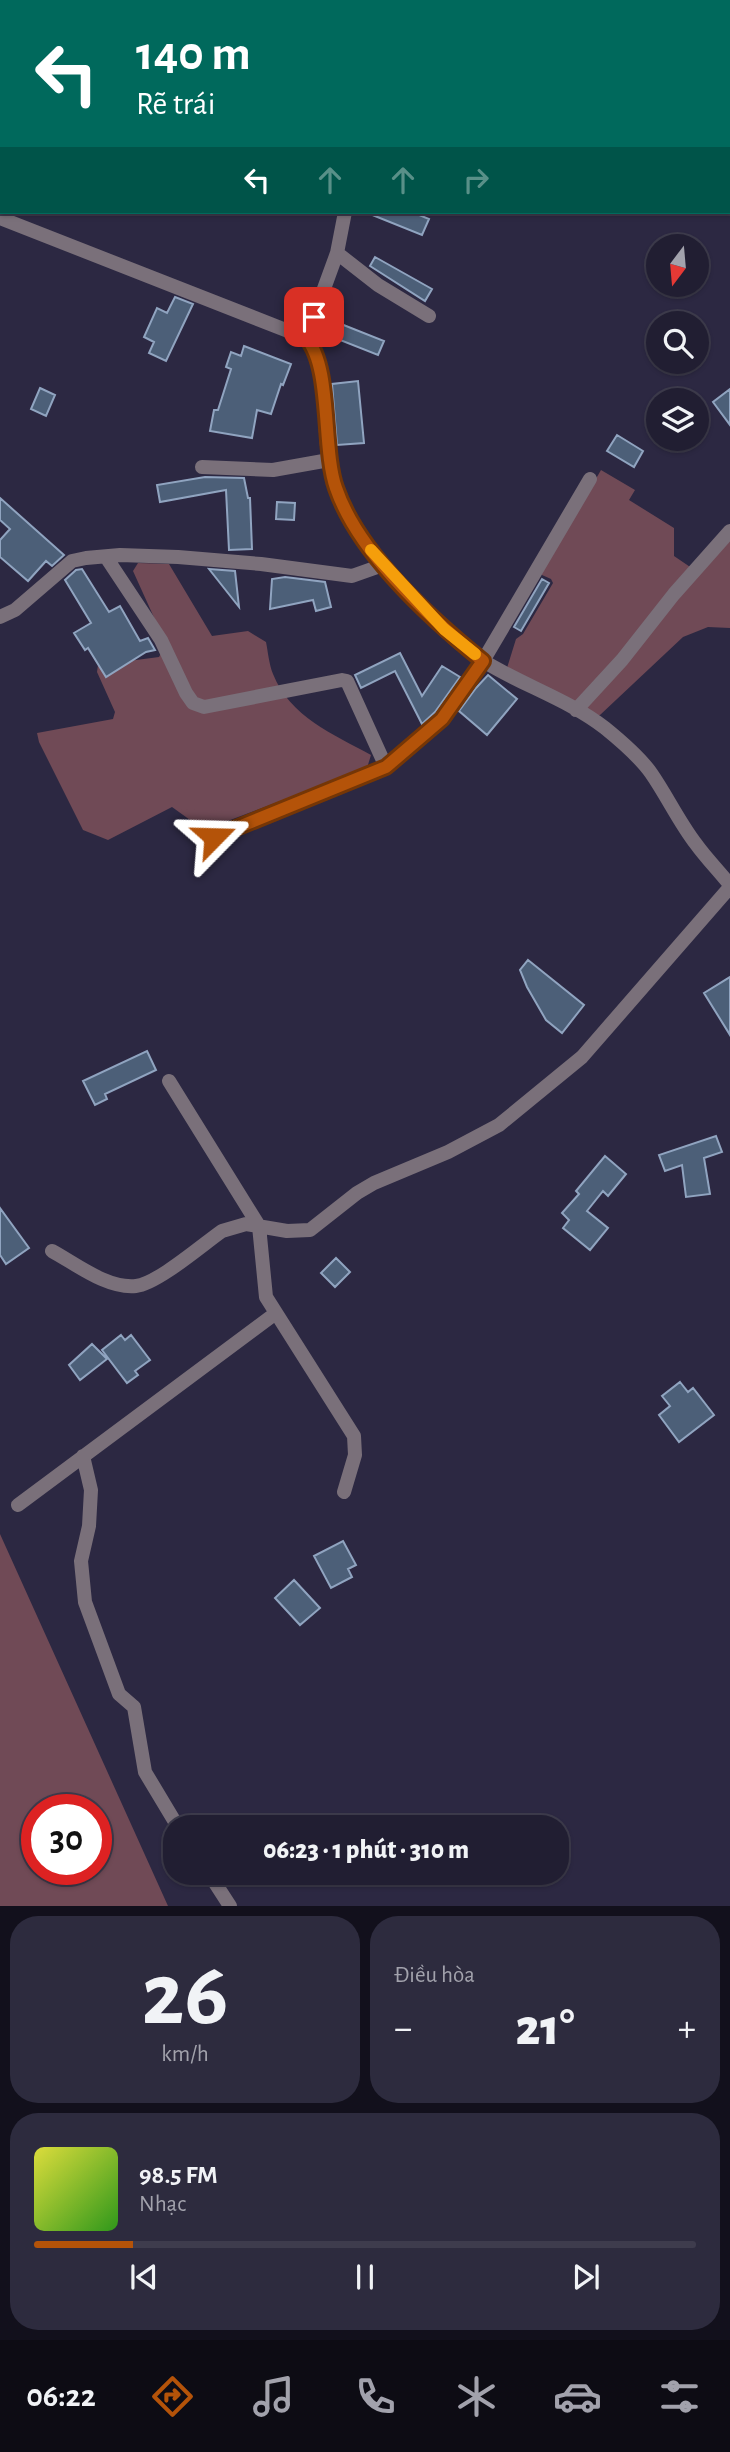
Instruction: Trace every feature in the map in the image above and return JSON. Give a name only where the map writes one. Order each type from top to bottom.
[{"type":"street","points":[[306,338],[337,253],[345,214]]},
{"type":"street","points":[[0,218],[306,338],[312,345],[321,380],[329,460],[336,489],[353,525],[383,565],[444,629],[483,661],[576,710],[604,728],[648,769],[695,844],[730,886],[582,1057],[499,1125],[448,1152],[374,1183],[356,1193],[310,1230],[287,1231],[246,1224],[222,1231],[148,1284],[134,1287],[99,1277],[52,1251]]},
{"type":"street","points":[[337,253],[378,285],[429,316]]},
{"type":"street","points":[[202,467],[273,470],[329,460]]},
{"type":"street","points":[[214,837],[386,767],[442,719],[483,661],[590,479]]},
{"type":"street","points":[[576,710],[622,660],[674,594],[730,531]]},
{"type":"street","points":[[0,617],[15,610],[72,561],[106,557],[178,557],[352,576],[383,565]]},
{"type":"street","points":[[106,557],[161,640],[193,703],[204,707],[347,681],[386,767]]},
{"type":"street","points":[[169,1081],[259,1226],[266,1297],[354,1436],[355,1455],[344,1492]]},
{"type":"street","points":[[18,1505],[276,1313]]},
{"type":"street","points":[[83,1456],[91,1490],[89,1527],[81,1561],[85,1602],[119,1694],[134,1707],[145,1772],[171,1815]]},
{"type":"street","points":[[216,1885],[230,1906]]},
{"type":"shaded area","points":[[601,470],[635,490],[629,500],[674,528],[674,556],[699,573],[730,538],[730,628],[708,627],[683,637],[600,715],[592,716],[507,668],[516,639],[523,634],[553,583],[542,575],[542,572]]},
{"type":"shaded area","points":[[138,563],[169,564],[212,636],[248,631],[266,642],[273,674],[290,702],[314,723],[371,755],[367,768],[204,830],[172,807],[108,840],[83,830],[37,733],[113,719],[115,712],[97,672],[98,665],[159,657],[166,644],[133,571]]},
{"type":"shaded area","points":[[0,1534],[168,1906],[0,1906]]},
{"type":"building","points":[[370,214],[419,214],[429,219],[422,235]]},
{"type":"building","points":[[375,257],[432,289],[425,301],[370,266]]},
{"type":"building","points":[[175,297],[193,304],[166,361],[149,353],[154,342],[144,337],[157,308],[167,313]]},
{"type":"building","points":[[341,324],[384,341],[378,355],[335,338]]},
{"type":"building","points":[[244,346],[291,364],[271,414],[257,410],[252,438],[210,431],[214,410],[218,410],[231,369],[226,367],[231,352],[241,356]]},
{"type":"building","points":[[358,381],[364,443],[337,445],[332,384]]},
{"type":"building","points":[[40,388],[55,395],[46,416],[31,409]]},
{"type":"building","points":[[730,389],[730,425],[713,402]]},
{"type":"building","points":[[617,435],[643,451],[634,467],[607,451]]},
{"type":"building","points":[[205,477],[244,478],[250,498],[252,549],[229,550],[226,490],[160,502],[157,485]]},
{"type":"building","points":[[0,498],[64,555],[52,566],[46,561],[28,581],[0,557],[0,540],[10,529],[0,520]]},
{"type":"building","points":[[277,502],[295,503],[294,520],[276,519]]},
{"type":"building","points":[[82,569],[109,612],[120,606],[140,641],[148,638],[155,650],[146,652],[106,677],[88,648],[85,650],[74,633],[91,623],[65,580],[76,570]]},
{"type":"building","points":[[209,569],[235,571],[239,607]]},
{"type":"building","points":[[285,577],[325,582],[331,607],[316,611],[313,600],[270,609],[272,579]]},
{"type":"building","points":[[542,579],[549,583],[521,631],[514,627]]},
{"type":"building","points":[[400,653],[422,696],[442,666],[460,677],[435,712],[422,724],[395,671],[361,688],[355,675]]},
{"type":"building","points":[[488,675],[517,699],[487,735],[459,711]]},
{"type":"building","points":[[528,960],[584,1005],[562,1033],[546,1020],[527,987],[520,970]]},
{"type":"building","points":[[730,977],[730,1035],[704,993]]},
{"type":"building","points":[[147,1051],[156,1070],[105,1094],[107,1099],[95,1105],[83,1081]]},
{"type":"building","points":[[716,1136],[722,1152],[704,1158],[710,1194],[686,1197],[682,1165],[665,1171],[659,1155]]},
{"type":"building","points":[[605,1156],[626,1174],[608,1196],[603,1191],[587,1211],[608,1228],[590,1250],[563,1228],[569,1220],[562,1213],[579,1194],[576,1191]]},
{"type":"building","points":[[0,1208],[29,1248],[6,1264],[0,1255]]},
{"type":"building","points":[[336,1258],[350,1272],[335,1287],[321,1273]]},
{"type":"building","points":[[121,1335],[125,1340],[131,1335],[150,1360],[135,1371],[138,1375],[127,1383],[102,1350]]},
{"type":"building","points":[[92,1344],[107,1359],[80,1380],[69,1365]]},
{"type":"building","points":[[680,1382],[688,1392],[693,1388],[714,1415],[679,1442],[659,1415],[670,1406],[662,1396]]},
{"type":"building","points":[[343,1541],[356,1565],[348,1569],[352,1577],[331,1588],[314,1556]]},
{"type":"building","points":[[294,1580],[320,1608],[300,1625],[275,1598]]},
{"type":"slow traffic","points":[[371,550],[444,629],[475,654]]},
{"type":"route","points":[[214,837],[386,767],[442,719],[483,661],[444,629],[377,559],[353,525],[336,489],[329,460],[321,380],[316,355],[306,338],[314,317]]}]
